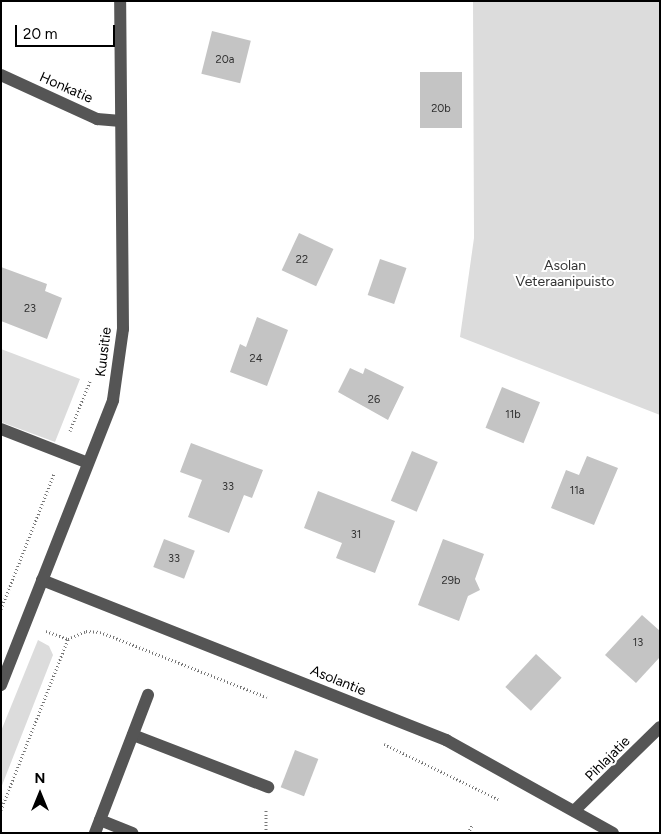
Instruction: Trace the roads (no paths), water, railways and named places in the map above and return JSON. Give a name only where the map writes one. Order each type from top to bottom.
[{"type":"street","name":"Kuusitie","points":[[1,685],[113,400],[123,329],[120,1]]},
{"type":"street","name":"Honkatie","points":[[1,75],[98,119],[121,121]]},
{"type":"street","points":[[1,430],[88,464]]},
{"type":"street","name":"Asolantie","points":[[42,580],[446,740],[575,810],[613,833]]},
{"type":"street","points":[[95,833],[148,695]]},
{"type":"street","name":"Pihlajatie","points":[[575,810],[660,727]]},
{"type":"street","points":[[133,735],[268,787]]},
{"type":"street","points":[[100,820],[132,833]]},
{"type":"park label","name":"Asolan Veteraanipuisto","points":[[565,274]]}]
